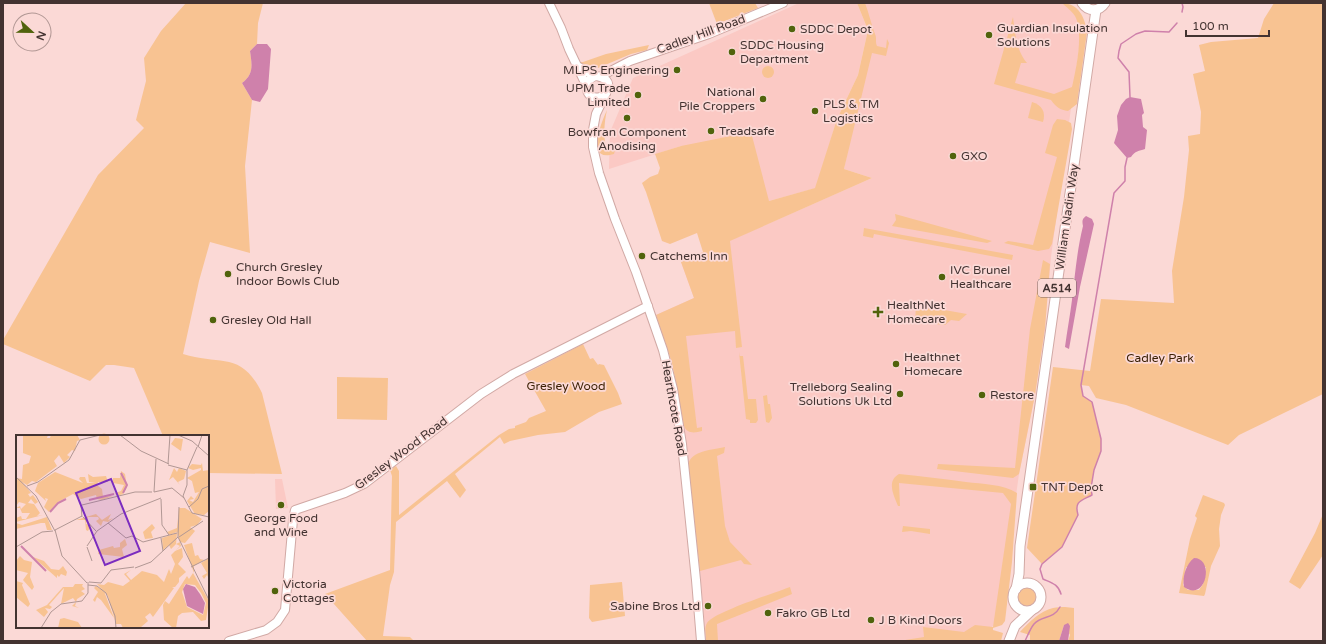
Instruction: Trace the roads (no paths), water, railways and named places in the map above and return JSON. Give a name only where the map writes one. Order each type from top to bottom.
[{"type":"main road","points":[[1082,3],[1084,7],[1092,10],[1100,8],[1105,3]]},
{"type":"main road","name":"William Nadin Way","points":[[1016,589],[1096,10]]},
{"type":"main road","name":"A514","points":[[1015,626],[1031,611],[1038,607],[1041,597],[1040,590],[1029,581],[1020,566]]},
{"type":"main road","points":[[1016,589],[1022,584],[1033,584]]},
{"type":"main road","name":"A514","points":[[1009,641],[1015,626],[1016,606],[1013,596],[1016,589]]},
{"type":"main road","points":[[1016,606],[1023,611],[1031,611]]},
{"type":"street","points":[[549,3],[591,95],[598,97],[603,96],[619,66]]},
{"type":"street","name":"Cadley Hill Road","points":[[598,76],[655,51],[709,34],[783,3]]},
{"type":"street","points":[[577,66],[604,78],[607,89]]},
{"type":"street","points":[[587,87],[591,78],[598,76]]},
{"type":"street","name":"Hearthcote Road","points":[[607,89],[596,114],[593,139],[599,173],[648,306],[663,350],[673,389],[682,444],[701,641]]},
{"type":"street","name":"Hearthcote Road","points":[[591,95],[596,114]]},
{"type":"street","name":"Gresley Wood Road","points":[[229,641],[266,630],[277,622],[285,610],[295,510],[345,493],[364,484],[452,415],[513,374],[648,306]]},
{"type":"waterway","points":[[1182,3],[1182,12]]},
{"type":"waterway","points":[[1130,97],[1129,72],[1118,58],[1121,44],[1136,34],[1145,31],[1169,32],[1177,23]]},
{"type":"waterway","points":[[1061,594],[1056,586],[1043,579],[1040,569],[1042,564],[1062,547],[1078,515],[1077,507],[1079,502],[1092,495],[1091,488],[1094,470],[1101,451],[1101,439],[1092,402],[1083,396],[1081,385],[1114,193],[1125,181],[1125,167],[1127,158]]},
{"type":"waterway","points":[[1025,641],[1030,630],[1037,621],[1051,616],[1060,607]]},
{"type":"place","name":"SDDC Depot","points":[[792,29]]},
{"type":"place","name":"Guardian Insulation Solutions","points":[[989,35]]},
{"type":"place","name":"SDDC Housing Department","points":[[732,52]]},
{"type":"place","name":"MLPS Engineering","points":[[677,70]]},
{"type":"place","name":"UPM Trade Limited","points":[[638,95]]},
{"type":"place","name":"National Pile Croppers","points":[[763,99]]},
{"type":"place","name":"PLS & TM Logistics","points":[[815,111]]},
{"type":"place","name":"Bowfran Component Anodising","points":[[627,118]]},
{"type":"place","name":"Treadsafe","points":[[711,131]]},
{"type":"place","name":"GXO","points":[[953,156]]},
{"type":"place","name":"Catchems Inn","points":[[642,256]]},
{"type":"place","name":"Church Gresley Indoor Bowls Club","points":[[228,274]]},
{"type":"place","name":"IVC Brunel Healthcare","points":[[942,277]]},
{"type":"place","name":"HealthNet Homecare","points":[[878,312]]},
{"type":"place","name":"Gresley Old Hall","points":[[213,320]]},
{"type":"place","name":"Healthnet Homecare","points":[[896,364]]},
{"type":"place","name":"Trelleborg Sealing Solutions Uk Ltd","points":[[900,394]]},
{"type":"place","name":"Restore","points":[[982,395]]},
{"type":"place","name":"TNT Depot","points":[[1033,487]]},
{"type":"place","name":"George Food and Wine","points":[[281,505]]},
{"type":"place","name":"Victoria Cottages","points":[[275,591]]},
{"type":"place","name":"Sabine Bros Ltd","points":[[708,606]]},
{"type":"place","name":"Fakro GB Ltd","points":[[768,613]]},
{"type":"place","name":"J B Kind Doors","points":[[871,620]]},
{"type":"park label","name":"Cadley Park","points":[[1160,358]]},
{"type":"park label","name":"Gresley Wood","points":[[566,386]]}]
